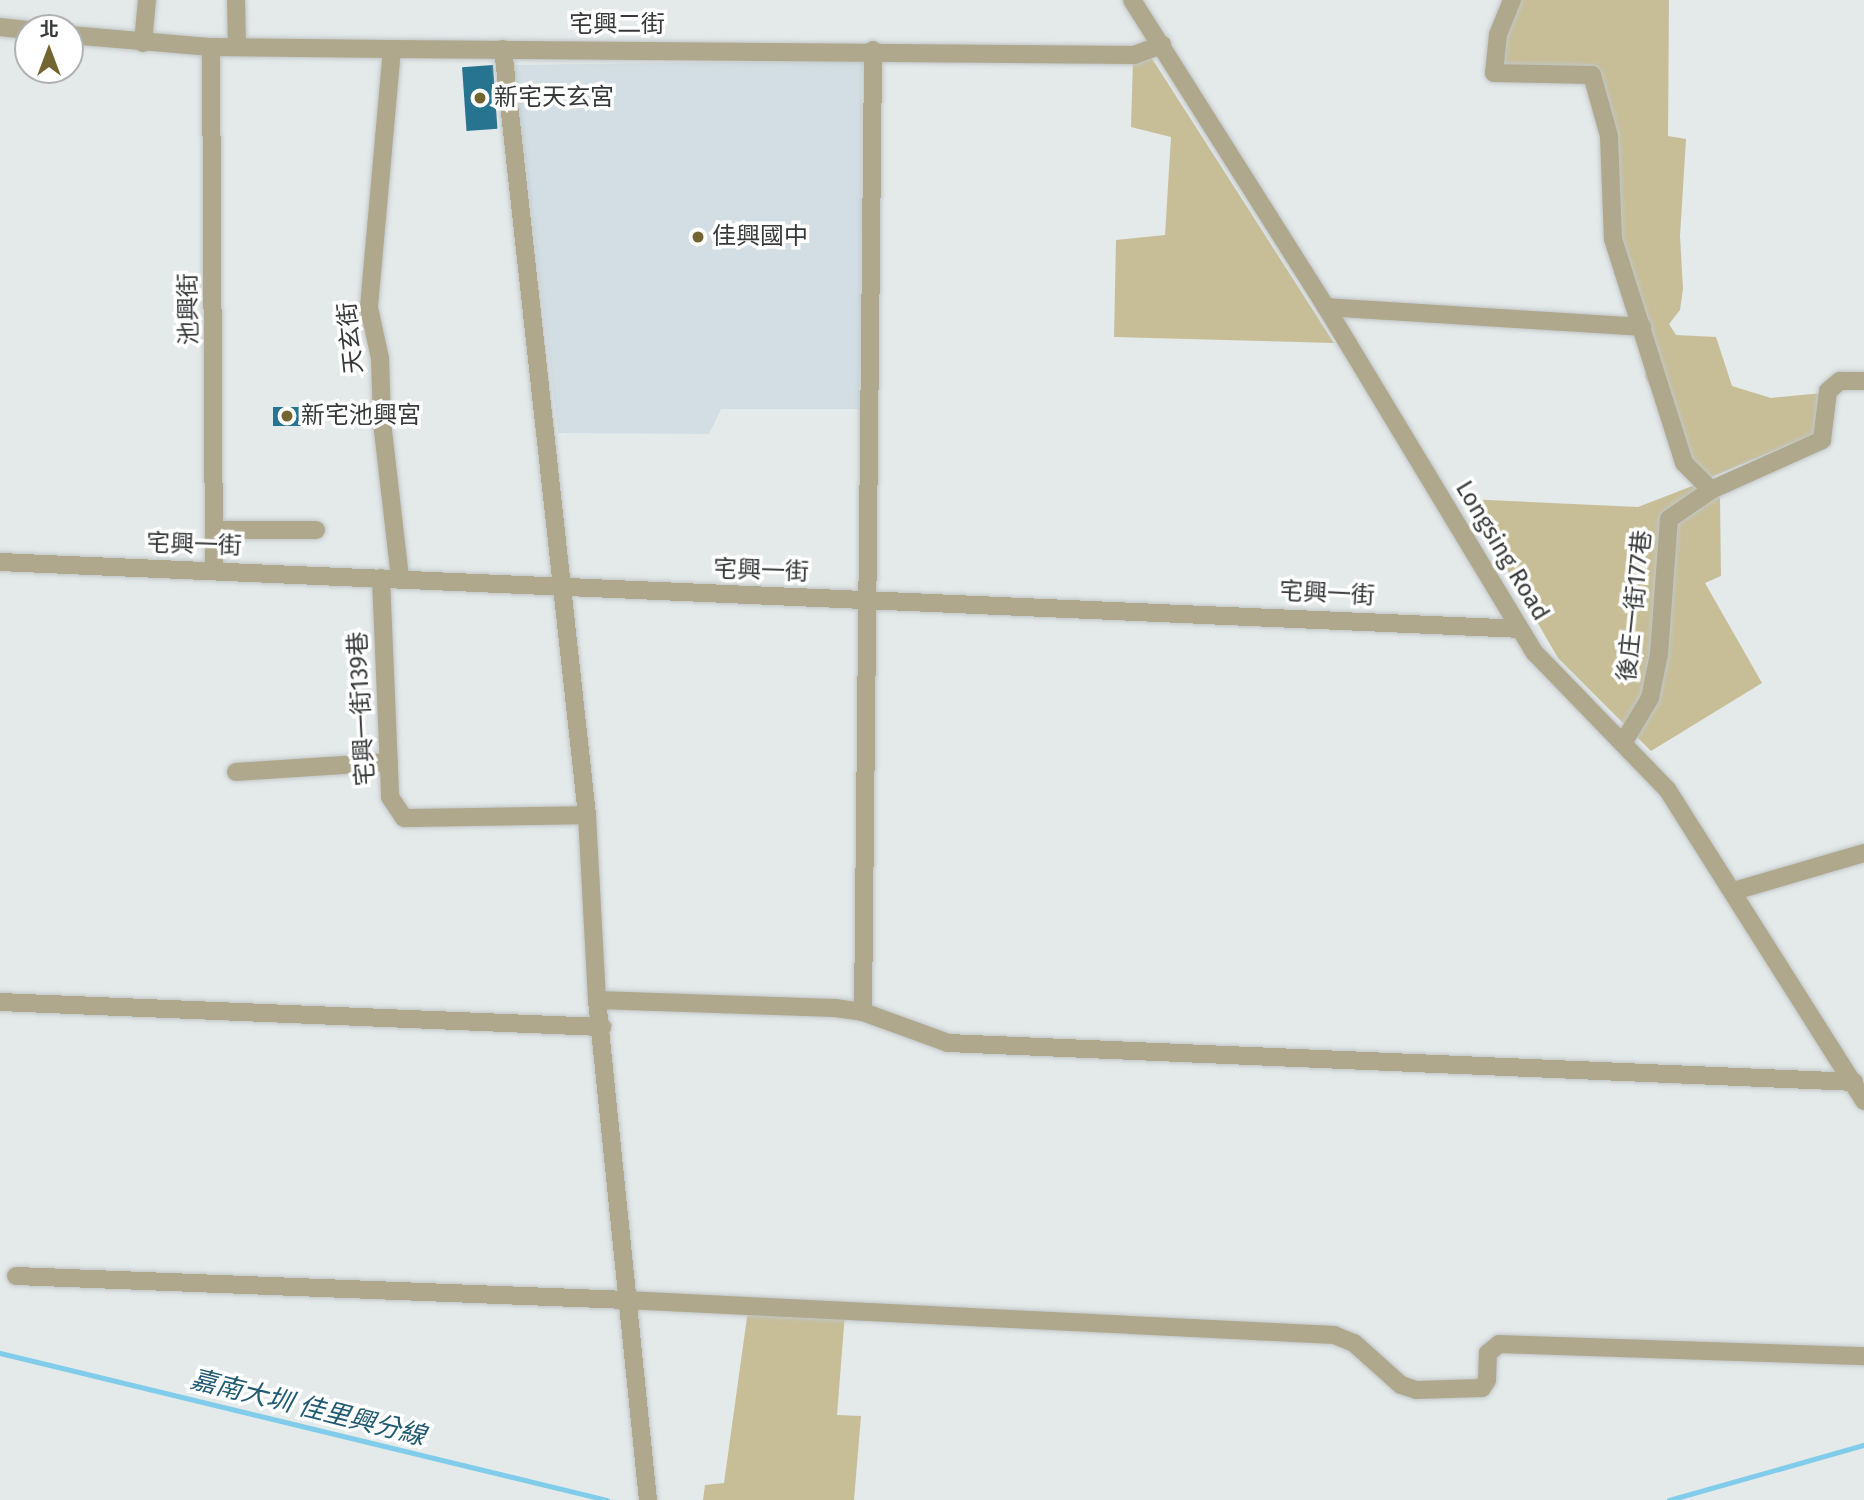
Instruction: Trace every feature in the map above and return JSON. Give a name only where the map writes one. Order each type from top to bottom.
[{"type":"street","points":[[143,43],[147,0]]},
{"type":"street","points":[[236,0],[237,47]]},
{"type":"street","name":"Longsing Road","points":[[1132,0],[1326,307],[1535,653],[1667,789],[1734,891],[1864,1101]]},
{"type":"street","points":[[1512,0],[1498,35],[1494,73],[1592,75],[1609,136],[1613,240],[1684,463],[1711,490]]},
{"type":"street","name":"宅興二街","points":[[84,37],[211,47],[873,50],[1134,55],[1162,45]]},
{"type":"street","name":"池興街","points":[[211,47],[215,570]]},
{"type":"street","name":"天玄街","points":[[392,49],[369,308],[380,358],[382,422],[400,578]]},
{"type":"street","points":[[503,49],[587,815],[597,1000],[602,1027],[626,1300],[648,1500]]},
{"type":"street","points":[[863,1012],[873,50]]},
{"type":"street","points":[[1326,307],[1642,327]]},
{"type":"street","name":"後庄一街177巷","points":[[1623,743],[1650,698],[1657,665],[1669,519],[1711,490],[1822,440],[1828,391],[1840,381],[1864,381]]},
{"type":"street","points":[[215,530],[316,530]]},
{"type":"street","name":"宅興一街","points":[[0,562],[1520,629]]},
{"type":"street","name":"宅興一街139巷","points":[[381,578],[390,797],[404,818],[587,815]]},
{"type":"street","points":[[236,772],[389,762]]},
{"type":"street","points":[[1734,891],[1864,853]]},
{"type":"street","points":[[597,1000],[863,1012],[948,1042],[1854,1082]]},
{"type":"street","points":[[0,1002],[602,1027]]},
{"type":"street","points":[[16,1276],[626,1300],[1334,1335],[1354,1343],[1401,1385],[1416,1390],[1482,1388],[1487,1380],[1488,1353],[1499,1344],[1864,1356]]},
{"type":"shaded area","points":[[1512,0],[1669,0],[1668,136],[1686,139],[1680,236],[1683,289],[1680,310],[1669,324],[1676,335],[1716,337],[1732,386],[1771,398],[1822,393],[1816,433],[1709,478],[1720,498],[1721,576],[1705,583],[1762,683],[1651,751],[1558,658],[1466,499],[1638,507],[1700,483],[1645,377],[1649,344],[1613,239],[1609,136],[1582,66],[1548,73],[1494,73]]},
{"type":"shaded area","points":[[1151,57],[1334,343],[1114,337],[1116,240],[1165,235],[1171,137],[1131,127],[1133,60]]},
{"type":"shaded area","name":"佳興國中","points":[[862,60],[859,409],[721,409],[709,434],[558,433],[514,65]]},
{"type":"shaded area","points":[[748,1310],[845,1313],[837,1415],[861,1416],[854,1500],[703,1500],[705,1485],[724,1483]]},
{"type":"building","name":"新宅天玄宮","points":[[493,65],[497,129],[467,131],[462,67]]},
{"type":"building","name":"新宅池興宮","points":[[273,407],[301,407],[301,426],[273,426]]},
{"type":"waterway","name":"嘉南大圳 佳里興分線","points":[[0,1353],[607,1500]]},
{"type":"waterway","name":"嘉南大圳 佳里興分線","points":[[1669,1500],[1864,1445]]},
{"type":"place","name":"新宅天玄宮","points":[[480,98]]},
{"type":"place","name":"佳興國中","points":[[698,237]]},
{"type":"place","name":"新宅池興宮","points":[[287,416]]}]
